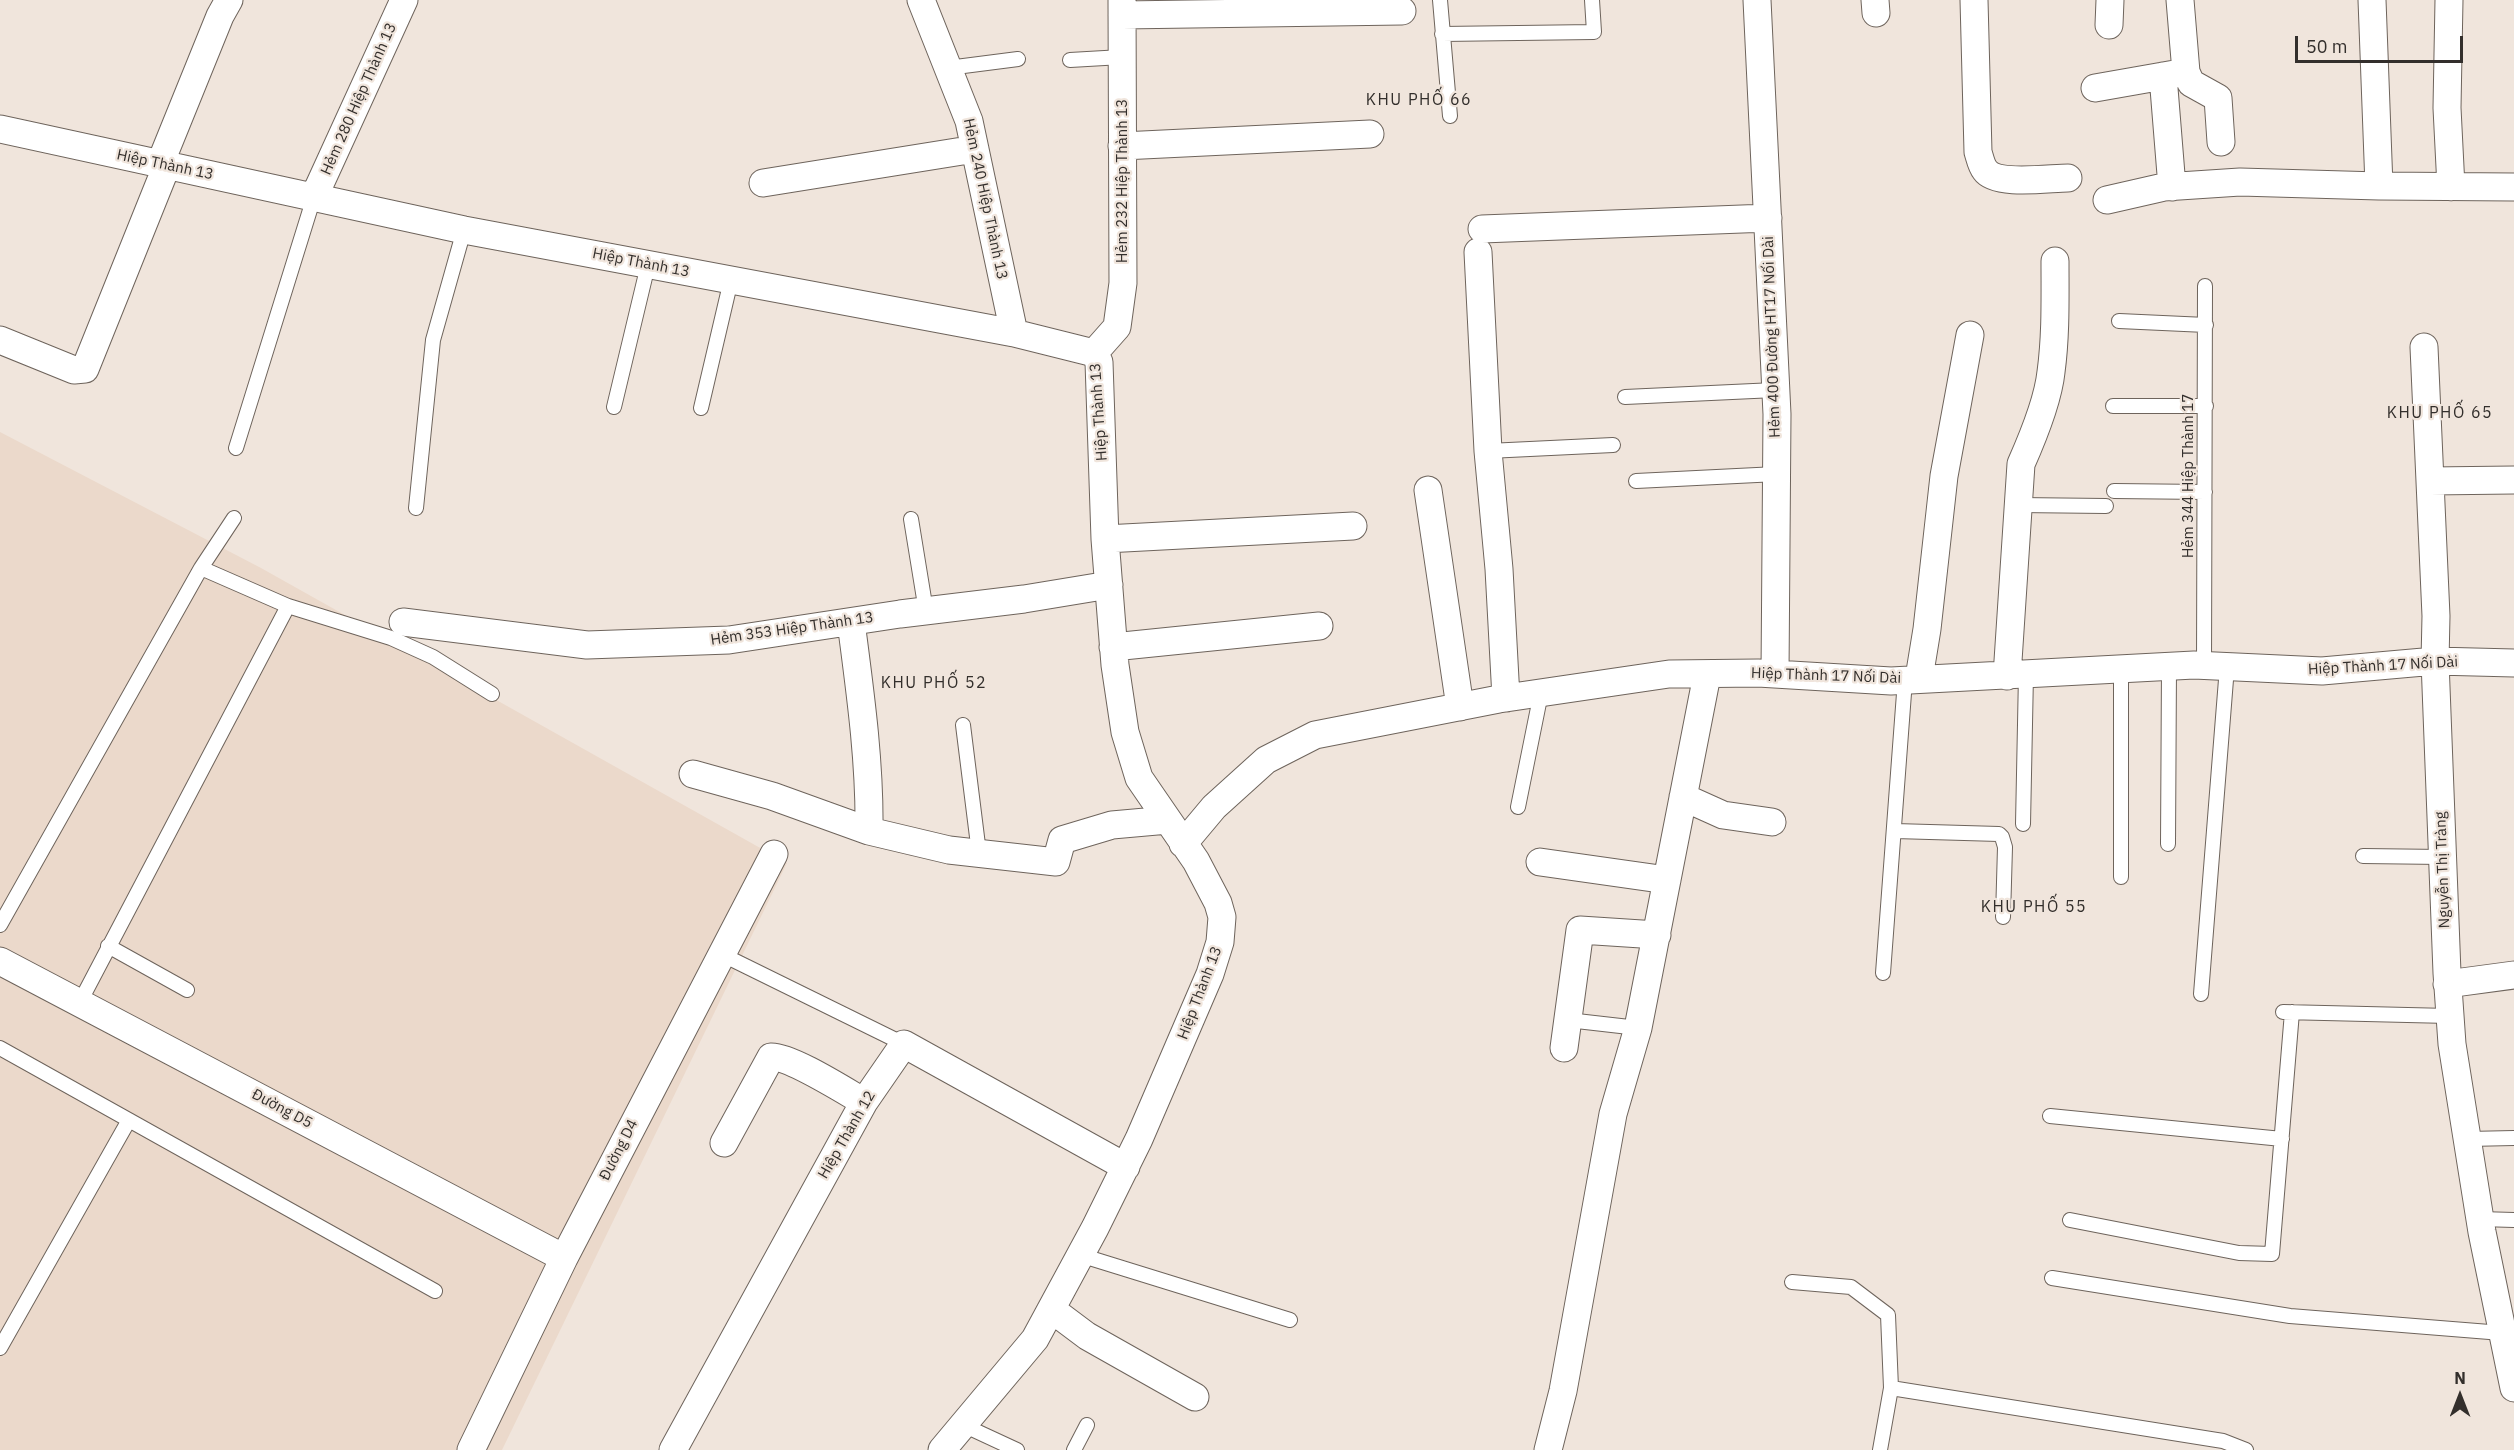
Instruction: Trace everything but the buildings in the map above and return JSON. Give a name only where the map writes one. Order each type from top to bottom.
[{"type":"street","points":[[0,340],[74,370],[85,369],[220,16],[229,0]]},
{"type":"street","name":"Hẻm 280 Hiệp Thành 13","points":[[314,197],[404,0]]},
{"type":"street","name":"Hẻm 240 Hiệp Thành 13","points":[[921,0],[969,120],[1014,333]]},
{"type":"street","name":"Hẻm 400 Đường HT17 Nối Dài","points":[[1757,0],[1775,390],[1777,474],[1775,674]]},
{"type":"street","points":[[1974,0],[1978,152],[1983,168],[1996,178],[2068,178]]},
{"type":"street","points":[[2172,187],[2174,74],[2180,0]]},
{"type":"street","points":[[2372,0],[2379,186]]},
{"type":"street","points":[[2449,0],[2447,108],[2451,187]]},
{"type":"street","points":[[1122,7],[1402,11]]},
{"type":"street","name":"Hẻm 232 Hiệp Thành 13","points":[[1094,353],[1117,327],[1122,294],[1122,7]]},
{"type":"street","points":[[2095,88],[2174,74],[2218,98],[2221,142]]},
{"type":"street","name":"Hiệp Thành 13","points":[[0,129],[464,230],[1014,333],[1094,353],[1099,362],[1113,646],[1125,732],[1138,778],[1196,861],[1218,903],[1222,918],[1220,942],[1210,974],[1126,1167],[1035,1339],[942,1450]]},
{"type":"street","points":[[1122,146],[1370,134]]},
{"type":"street","points":[[763,183],[975,149]]},
{"type":"street","points":[[2107,200],[2172,187],[2240,182],[2514,187]]},
{"type":"street","points":[[1506,698],[1499,569],[1488,451],[1480,241],[1768,218]]},
{"type":"street","points":[[2017,675],[2018,504],[2021,464],[2032,439],[2051,374],[2055,321],[2055,261]]},
{"type":"street","points":[[1912,679],[1927,629],[1944,476],[1970,335]]},
{"type":"street","name":"Nguyễn Thị Tràng","points":[[2424,346],[2436,616],[2435,661],[2447,984],[2452,1044],[2480,1219],[2514,1388]]},
{"type":"street","points":[[2430,481],[2514,480]]},
{"type":"street","points":[[1428,490],[1460,707]]},
{"type":"street","points":[[1106,539],[1353,526]]},
{"type":"street","name":"Hẻm 353 Hiệp Thành 13","points":[[403,622],[587,645],[729,640],[1109,585]]},
{"type":"street","points":[[851,622],[860,685],[869,787],[869,831]]},
{"type":"street","points":[[1113,646],[1319,626]]},
{"type":"street","name":"Hiệp Thành 17 Nối Dài","points":[[1183,843],[1214,807],[1266,760],[1315,735],[1506,698],[1669,674],[1775,674],[1891,681],[2169,667],[2322,671],[2435,661],[2514,663]]},
{"type":"street","points":[[1548,1450],[1563,1391],[1613,1114],[1638,1028],[1707,675]]},
{"type":"street","points":[[693,774],[772,796],[869,831],[949,850],[1056,862],[1062,840],[1112,825],[1168,820]]},
{"type":"street","points":[[1683,797],[1724,815],[1772,822]]},
{"type":"street","name":"Đường D4","points":[[471,1450],[564,1258],[774,854]]},
{"type":"street","points":[[1540,862],[1667,880]]},
{"type":"street","points":[[1564,1048],[1580,930],[1657,935]]},
{"type":"street","name":"Đường D5","points":[[0,961],[564,1258]]},
{"type":"street","points":[[2447,984],[2514,975]]},
{"type":"street","points":[[904,1044],[1126,1167]]},
{"type":"street","name":"Hiệp Thành 12","points":[[673,1450],[864,1101],[904,1044]]},
{"type":"street","points":[[724,1143],[771,1057],[781,1058],[864,1101]]},
{"type":"street","points":[[1051,1309],[1088,1336],[1195,1397]]},
{"type":"lane","points":[[1440,0],[1450,116]]},
{"type":"lane","points":[[1442,34],[1594,32],[1592,0]]},
{"type":"lane","points":[[1070,60],[1122,57]]},
{"type":"lane","points":[[948,68],[1018,59]]},
{"type":"lane","points":[[236,448],[314,197]]},
{"type":"lane","points":[[416,508],[433,340],[464,230]]},
{"type":"lane","points":[[614,408],[648,265]]},
{"type":"lane","points":[[701,408],[731,280]]},
{"type":"lane","name":"Hẻm 344 Hiệp Thành 17","points":[[2201,994],[2215,667],[2205,492],[2205,286]]},
{"type":"lane","points":[[2119,321],[2206,325]]},
{"type":"lane","points":[[1625,398],[1775,390]]},
{"type":"lane","points":[[2113,406],[2205,406]]},
{"type":"lane","points":[[1488,451],[1613,445]]},
{"type":"lane","points":[[1636,481],[1777,474]]},
{"type":"lane","points":[[2114,491],[2205,492]]},
{"type":"lane","points":[[2018,504],[2106,506]]},
{"type":"lane","points":[[0,925],[201,568],[234,518]]},
{"type":"lane","points":[[911,519],[926,611]]},
{"type":"lane","points":[[201,568],[288,606],[391,638],[434,657],[492,694]]},
{"type":"lane","points":[[80,1002],[288,606]]},
{"type":"lane","points":[[2168,844],[2169,667]]},
{"type":"lane","points":[[2121,670],[2121,877]]},
{"type":"lane","points":[[2017,675],[2023,824]]},
{"type":"lane","points":[[1883,973],[1895,831],[1912,679]]},
{"type":"lane","points":[[1518,807],[1541,693]]},
{"type":"lane","points":[[963,724],[980,853]]},
{"type":"lane","points":[[1895,831],[1993,834],[2002,837],[2005,847],[2003,917]]},
{"type":"lane","points":[[2363,856],[2442,856]]},
{"type":"lane","points":[[108,946],[187,990]]},
{"type":"lane","points":[[721,954],[904,1044]]},
{"type":"lane","points":[[2070,1220],[2239,1253],[2272,1254],[2282,1139],[2287,1012],[2450,1016]]},
{"type":"lane","points":[[1568,1020],[1638,1028]]},
{"type":"lane","points":[[0,1048],[435,1292]]},
{"type":"lane","points":[[2050,1116],[2282,1139]]},
{"type":"lane","points":[[0,1348],[129,1120]]},
{"type":"lane","points":[[2468,1139],[2514,1138]]},
{"type":"lane","points":[[2480,1219],[2514,1220]]},
{"type":"lane","points":[[1080,1255],[1290,1320]]},
{"type":"lane","points":[[2052,1278],[2290,1316],[2502,1334]]},
{"type":"lane","points":[[1792,1282],[1851,1287],[1888,1315],[1891,1389],[1880,1450]]},
{"type":"lane","points":[[1891,1389],[2223,1441],[2246,1450]]},
{"type":"lane","points":[[963,1425],[1017,1450]]},
{"type":"lane","points":[[1074,1450],[1088,1425]]},
{"type":"shaded area","points":[[0,432],[261,568],[787,863],[502,1450],[0,1450]]},
{"type":"district","name":"KHU PHỐ 66","points":[[1419,100]]},
{"type":"district","name":"KHU PHỐ 65","points":[[2440,413]]},
{"type":"district","name":"KHU PHỐ 52","points":[[934,683]]},
{"type":"district","name":"KHU PHỐ 55","points":[[2034,907]]}]
